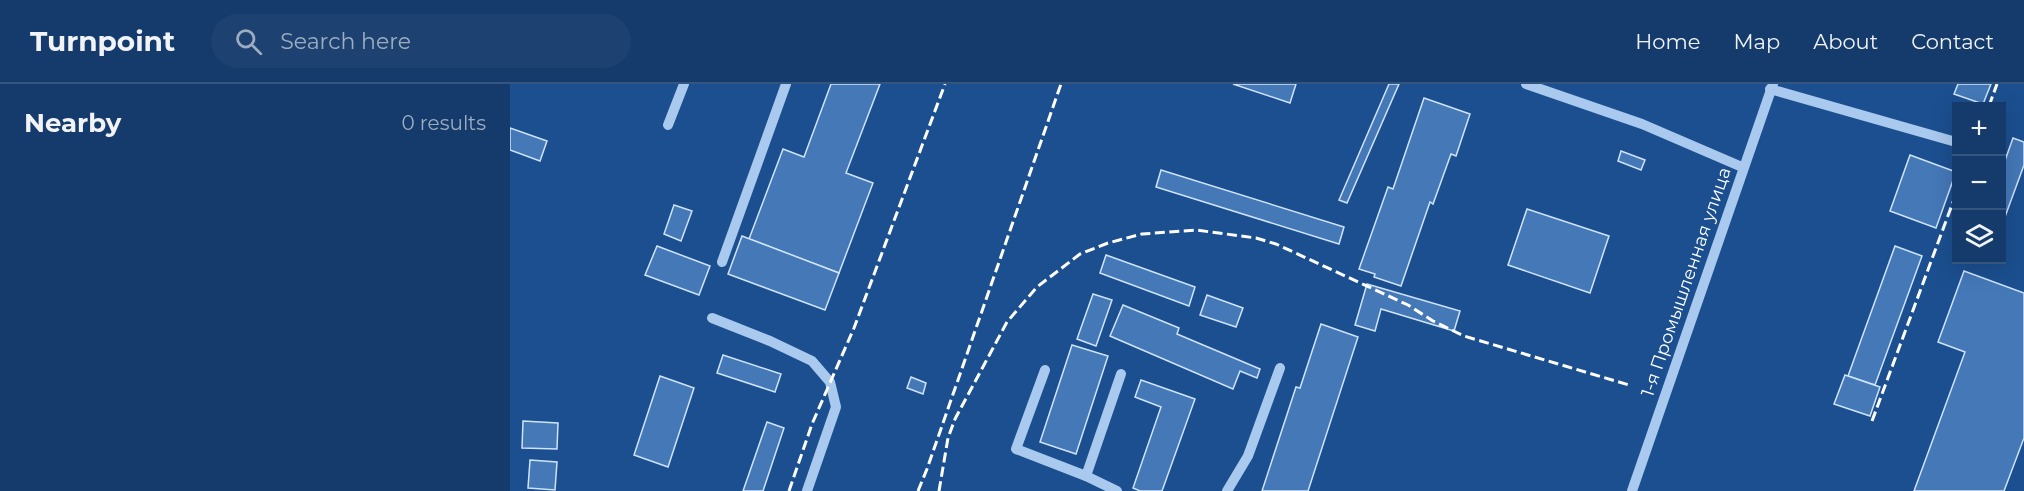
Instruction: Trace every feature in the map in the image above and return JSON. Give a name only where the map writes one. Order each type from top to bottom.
[{"type":"street","points":[[668,124],[684,84]]},
{"type":"street","points":[[722,262],[786,84]]},
{"type":"street","points":[[1526,84],[1642,124],[1743,167]]},
{"type":"street","points":[[1772,87],[1952,141]]},
{"type":"street","name":"1-я Промышленная улица","points":[[1632,491],[1772,87]]},
{"type":"street","points":[[712,318],[812,361],[830,382],[836,407],[807,491]]},
{"type":"street","points":[[1227,491],[1248,456],[1280,368]]},
{"type":"street","points":[[1045,370],[1016,449],[1086,476],[1117,491]]},
{"type":"street","points":[[1086,476],[1121,374]]},
{"type":"building","points":[[831,84],[880,84],[846,173],[873,183],[839,273],[749,239],[783,149],[804,157]]},
{"type":"building","points":[[1233,84],[1296,84],[1290,103]]},
{"type":"building","points":[[1389,84],[1399,84],[1347,203],[1339,200]]},
{"type":"building","points":[[1958,84],[1991,84],[1984,102],[1954,94]]},
{"type":"building","points":[[1424,98],[1470,114],[1456,156],[1451,154],[1433,204],[1430,202],[1401,286],[1359,269],[1388,187],[1393,189]]},
{"type":"building","points":[[510,128],[547,141],[540,161],[510,150]]},
{"type":"building","points":[[2013,138],[2024,142],[2024,165],[2006,214],[2006,210],[2006,158]]},
{"type":"building","points":[[1621,151],[1645,160],[1641,170],[1618,161]]},
{"type":"building","points":[[1910,155],[1952,171],[1952,183],[1936,228],[1890,211]]},
{"type":"building","points":[[1161,170],[1344,227],[1339,244],[1156,187]]},
{"type":"building","points":[[674,205],[692,211],[681,241],[664,234]]},
{"type":"building","points":[[1527,209],[1609,236],[1590,293],[1508,265]]},
{"type":"building","points":[[742,236],[839,273],[825,310],[728,274]]},
{"type":"building","points":[[657,246],[710,266],[699,295],[645,275]]},
{"type":"building","points":[[1895,246],[1922,256],[1875,385],[1848,376]]},
{"type":"building","points":[[1106,255],[1195,287],[1189,306],[1100,273]]},
{"type":"building","points":[[1964,271],[2024,293],[2024,438],[2004,491],[1914,491],[1965,352],[1938,342]]},
{"type":"building","points":[[1367,284],[1460,311],[1454,331],[1381,309],[1375,331],[1355,325]]},
{"type":"building","points":[[1093,294],[1112,300],[1096,346],[1077,339]]},
{"type":"building","points":[[1207,295],[1243,308],[1236,327],[1200,315]]},
{"type":"building","points":[[1123,305],[1179,328],[1177,334],[1260,369],[1257,378],[1240,371],[1233,389],[1110,336]]},
{"type":"building","points":[[1321,324],[1358,337],[1308,491],[1262,491],[1296,387],[1300,388]]},
{"type":"building","points":[[1072,345],[1108,356],[1076,454],[1040,442]]},
{"type":"building","points":[[723,355],[781,374],[775,392],[717,373]]},
{"type":"building","points":[[1845,375],[1880,387],[1870,416],[1834,404]]},
{"type":"building","points":[[660,376],[694,388],[668,467],[634,455]]},
{"type":"building","points":[[911,377],[926,383],[923,394],[907,388]]},
{"type":"building","points":[[1141,380],[1195,399],[1162,491],[1140,491],[1133,488],[1161,407],[1135,397]]},
{"type":"building","points":[[523,421],[558,423],[557,449],[522,448]]},
{"type":"building","points":[[767,422],[784,428],[763,491],[743,491]]},
{"type":"building","points":[[530,460],[557,462],[555,490],[528,488]]},
{"type":"railway","points":[[789,491],[812,424],[854,328],[945,84]]},
{"type":"railway","points":[[918,491],[1061,84]]},
{"type":"railway","points":[[1990,102],[1997,84]]},
{"type":"railway","points":[[1872,421],[1952,205]]},
{"type":"railway","points":[[939,491],[948,438],[955,419],[1007,322],[1037,287],[1080,254],[1108,243],[1142,234],[1196,230],[1256,238],[1276,244],[1408,305],[1433,321],[1464,336],[1629,385]]}]
